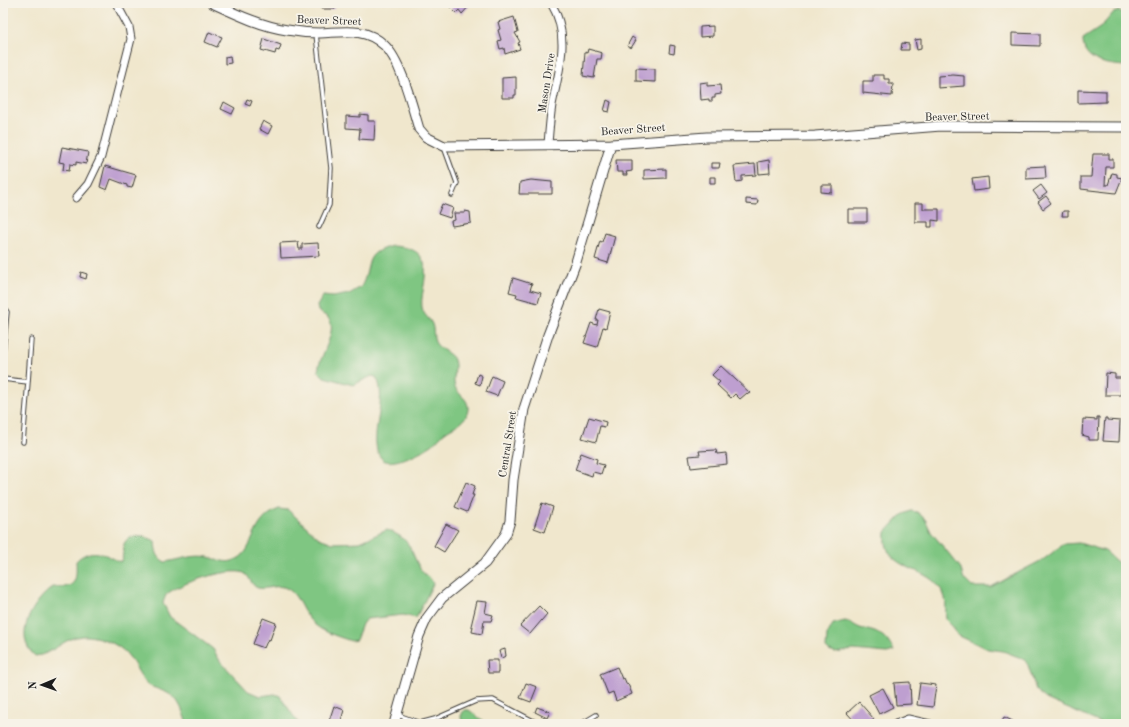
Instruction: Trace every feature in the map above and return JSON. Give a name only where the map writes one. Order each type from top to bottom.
[{"type":"street","points":[[76,198],[88,184],[101,157],[131,38],[129,27],[116,3]]},
{"type":"street","name":"Beaver Street","points":[[212,3],[236,15],[286,30],[316,33],[352,31],[366,33],[384,45],[401,74],[419,129],[426,137],[444,146],[611,144],[672,138],[815,136],[941,126],[1126,127]]},
{"type":"street","name":"Mason Drive","points":[[548,144],[552,104],[563,55],[560,24],[551,3]]},
{"type":"street","name":"Central Street","points":[[395,720],[419,636],[427,618],[442,598],[485,563],[506,534],[510,521],[513,480],[524,409],[548,335],[576,262],[611,144]]},
{"type":"street","points":[[896,724],[908,719],[930,724]]},
{"type":"lane","points":[[316,33],[331,168],[328,205],[319,227]]},
{"type":"lane","points":[[444,146],[457,183],[452,195]]},
{"type":"lane","points":[[3,306],[7,312],[3,352]]},
{"type":"lane","points":[[23,442],[32,339]]},
{"type":"lane","points":[[3,379],[28,382]]},
{"type":"lane","points":[[395,720],[420,722],[435,720],[476,701],[493,700],[539,724]]},
{"type":"lane","points":[[580,724],[596,715]]},
{"type":"green space","points":[[1119,11],[1126,14],[1126,66],[1112,65],[1097,61],[1087,53],[1084,47],[1083,39],[1101,27],[1113,13]]},
{"type":"green space","points":[[392,246],[411,249],[422,258],[425,269],[425,282],[422,301],[423,311],[432,324],[435,342],[439,347],[451,355],[454,360],[455,387],[467,403],[468,410],[462,421],[445,432],[432,445],[407,458],[386,461],[382,459],[377,451],[376,431],[380,408],[380,386],[376,377],[372,376],[353,385],[324,377],[318,371],[330,337],[331,324],[328,318],[318,311],[317,306],[323,296],[333,297],[349,294],[361,287],[365,279],[369,261],[372,257],[382,249]]},
{"type":"green space","points":[[279,509],[288,510],[319,538],[333,543],[360,542],[387,530],[406,541],[421,570],[433,584],[416,618],[403,615],[366,619],[362,624],[356,640],[351,641],[326,632],[311,621],[294,594],[288,589],[284,587],[258,588],[244,573],[227,572],[216,574],[180,586],[166,595],[163,603],[170,617],[213,649],[220,661],[248,691],[260,696],[275,694],[280,696],[299,724],[187,724],[181,707],[175,699],[166,692],[151,687],[147,684],[126,653],[109,641],[88,636],[76,637],[47,653],[35,656],[28,648],[25,639],[25,629],[32,610],[53,587],[66,587],[74,582],[76,574],[76,561],[82,556],[98,553],[109,556],[120,562],[122,560],[124,544],[126,541],[130,538],[138,536],[155,541],[158,556],[165,562],[203,556],[229,562],[243,555],[263,520]]},
{"type":"green space","points":[[911,511],[917,512],[925,519],[931,532],[960,567],[964,579],[972,587],[991,587],[1044,559],[1064,544],[1079,543],[1105,551],[1124,568],[1126,576],[1126,724],[1103,724],[1046,699],[1036,690],[1028,665],[1024,659],[1003,651],[988,649],[957,635],[953,627],[946,620],[945,598],[937,585],[928,577],[898,562],[891,555],[886,546],[886,532],[902,515]]},
{"type":"green space","points":[[845,621],[884,637],[894,651],[887,653],[853,650],[835,653],[829,651],[826,648],[827,635],[833,624]]},
{"type":"green space","points":[[464,710],[469,710],[487,724],[462,724],[461,716]]},
{"type":"building","points":[[321,3],[351,3],[351,5],[335,5],[335,9],[321,9]]},
{"type":"building","points":[[450,3],[471,4],[462,14],[459,10],[456,13],[450,7],[452,5]]},
{"type":"building","points":[[514,17],[518,32],[515,33],[520,42],[518,43],[520,49],[505,54],[504,48],[500,49],[498,41],[501,40],[498,30],[500,29],[498,22]]},
{"type":"building","points":[[713,26],[713,36],[700,37],[700,27]]},
{"type":"building","points":[[209,32],[222,37],[217,47],[205,42]]},
{"type":"building","points":[[1012,33],[1040,34],[1040,46],[1012,45]]},
{"type":"building","points":[[632,37],[636,40],[631,48],[627,46]]},
{"type":"building","points":[[264,39],[281,45],[279,51],[276,50],[275,54],[261,50]]},
{"type":"building","points":[[921,39],[921,49],[917,50],[915,40]]},
{"type":"building","points":[[902,43],[909,44],[909,50],[901,50]]},
{"type":"building","points":[[670,45],[675,46],[674,54],[669,53]]},
{"type":"building","points":[[588,49],[602,53],[601,59],[597,59],[594,78],[583,76],[585,52],[587,53]]},
{"type":"building","points":[[230,56],[231,63],[225,64],[225,57]]},
{"type":"building","points":[[636,68],[655,69],[655,82],[636,81]]},
{"type":"building","points":[[873,75],[884,75],[884,79],[889,79],[889,84],[893,84],[892,96],[863,93],[863,81],[873,81]]},
{"type":"building","points":[[938,76],[964,76],[964,86],[938,88]]},
{"type":"building","points":[[516,77],[516,95],[514,95],[514,98],[502,98],[502,78]]},
{"type":"building","points":[[707,82],[707,86],[720,85],[721,94],[715,95],[715,98],[712,98],[712,101],[709,101],[709,99],[701,100],[700,83]]},
{"type":"building","points":[[1078,90],[1106,91],[1106,102],[1078,103]]},
{"type":"building","points":[[247,99],[252,101],[250,106],[245,104]]},
{"type":"building","points":[[607,100],[611,102],[609,112],[604,111]]},
{"type":"building","points":[[224,102],[235,108],[232,114],[221,109]]},
{"type":"building","points":[[360,114],[368,115],[368,121],[375,121],[374,140],[359,139],[360,129],[346,128],[346,116],[360,117]]},
{"type":"building","points":[[263,121],[272,126],[268,134],[259,129]]},
{"type":"building","points":[[62,147],[88,152],[86,164],[76,162],[76,165],[70,164],[69,171],[63,170],[64,163],[59,162]]},
{"type":"building","points":[[1093,154],[1109,154],[1109,159],[1113,159],[1113,167],[1106,167],[1105,185],[1108,185],[1112,173],[1117,174],[1117,177],[1122,178],[1116,193],[1081,189],[1081,177],[1091,177]]},
{"type":"building","points":[[616,160],[632,160],[632,171],[626,172],[627,175],[623,175],[623,172],[617,172]]},
{"type":"building","points":[[769,160],[770,173],[759,174],[758,162]]},
{"type":"building","points":[[711,163],[720,163],[719,168],[711,168]]},
{"type":"building","points":[[755,164],[756,175],[742,176],[742,181],[736,182],[734,166]]},
{"type":"building","points":[[105,166],[136,175],[132,188],[111,179],[107,190],[100,187]]},
{"type":"building","points":[[1045,166],[1046,178],[1026,179],[1026,167]]},
{"type":"building","points":[[666,169],[666,178],[644,179],[644,170]]},
{"type":"building","points":[[710,177],[715,177],[715,183],[710,183]]},
{"type":"building","points":[[988,177],[989,189],[974,191],[972,179]]},
{"type":"building","points":[[531,180],[552,182],[552,194],[519,194],[520,182]]},
{"type":"building","points":[[821,185],[832,185],[832,193],[821,192]]},
{"type":"building","points":[[1041,185],[1047,193],[1039,199],[1033,191]]},
{"type":"building","points":[[1046,196],[1051,203],[1043,209],[1038,202]]},
{"type":"building","points":[[746,199],[758,200],[757,205],[746,204]]},
{"type":"building","points":[[915,203],[923,203],[923,209],[939,209],[939,221],[932,220],[932,227],[928,227],[928,222],[915,222]]},
{"type":"building","points":[[442,204],[453,208],[450,218],[438,214]]},
{"type":"building","points":[[848,209],[867,209],[867,222],[848,222]]},
{"type":"building","points":[[465,211],[470,212],[471,223],[452,226],[451,221],[455,220],[454,213],[465,213]]},
{"type":"building","points":[[1063,211],[1068,211],[1068,216],[1062,216]]},
{"type":"building","points":[[605,233],[615,236],[608,263],[595,259],[600,241],[602,242]]},
{"type":"building","points":[[298,242],[299,249],[302,249],[302,244],[318,243],[319,256],[281,258],[280,243]]},
{"type":"building","points":[[81,272],[87,274],[86,279],[80,277]]},
{"type":"building","points":[[513,278],[532,284],[530,290],[541,293],[538,303],[516,297],[517,294],[509,292]]},
{"type":"building","points":[[599,309],[610,312],[606,328],[603,327],[597,347],[584,343],[591,323],[597,325],[598,320],[596,320]]},
{"type":"building","points":[[721,366],[750,393],[747,393],[740,399],[735,394],[731,398],[717,385],[720,382],[712,375]]},
{"type":"building","points":[[1106,373],[1115,374],[1115,378],[1122,378],[1121,395],[1105,395]]},
{"type":"building","points":[[478,374],[482,376],[480,385],[475,383]]},
{"type":"building","points":[[492,376],[503,381],[497,396],[486,392]]},
{"type":"building","points":[[589,417],[606,422],[605,427],[600,426],[596,442],[582,438]]},
{"type":"building","points":[[1097,417],[1099,417],[1098,440],[1089,440],[1089,437],[1082,435],[1083,419],[1097,420]]},
{"type":"building","points":[[1105,418],[1107,418],[1107,420],[1120,421],[1119,442],[1103,441]]},
{"type":"building","points":[[716,450],[717,454],[726,453],[727,464],[691,468],[689,456],[700,455],[699,451]]},
{"type":"building","points":[[581,453],[597,459],[596,463],[604,465],[601,474],[593,472],[592,476],[575,470]]},
{"type":"building","points":[[466,482],[475,486],[472,495],[474,495],[467,512],[455,507]]},
{"type":"building","points":[[542,503],[553,507],[545,532],[534,528]]},
{"type":"building","points":[[446,524],[458,530],[444,552],[434,546]]},
{"type":"building","points":[[477,601],[487,602],[485,613],[493,615],[491,621],[484,621],[482,634],[472,632],[473,626],[471,626]]},
{"type":"building","points":[[539,606],[547,614],[530,634],[520,626]]},
{"type":"building","points":[[263,618],[276,623],[270,640],[268,639],[264,648],[253,644]]},
{"type":"building","points":[[505,649],[506,656],[501,658],[499,651]]},
{"type":"building","points":[[487,660],[498,660],[498,673],[488,673]]},
{"type":"building","points":[[617,667],[622,679],[624,678],[627,685],[628,684],[632,694],[616,701],[613,692],[608,694],[600,674]]},
{"type":"building","points":[[910,682],[911,704],[896,705],[894,683]]},
{"type":"building","points":[[526,683],[537,687],[531,702],[520,698]]},
{"type":"building","points":[[920,683],[936,685],[933,707],[917,705]]},
{"type":"building","points":[[883,688],[893,707],[879,714],[869,695]]},
{"type":"building","points":[[859,702],[874,719],[868,724],[857,724],[847,713]]},
{"type":"building","points":[[334,706],[344,710],[340,724],[328,724]]},
{"type":"building","points":[[537,707],[550,712],[547,718],[535,712]]},
{"type":"building","points":[[1004,717],[1019,724],[1000,724]]}]
